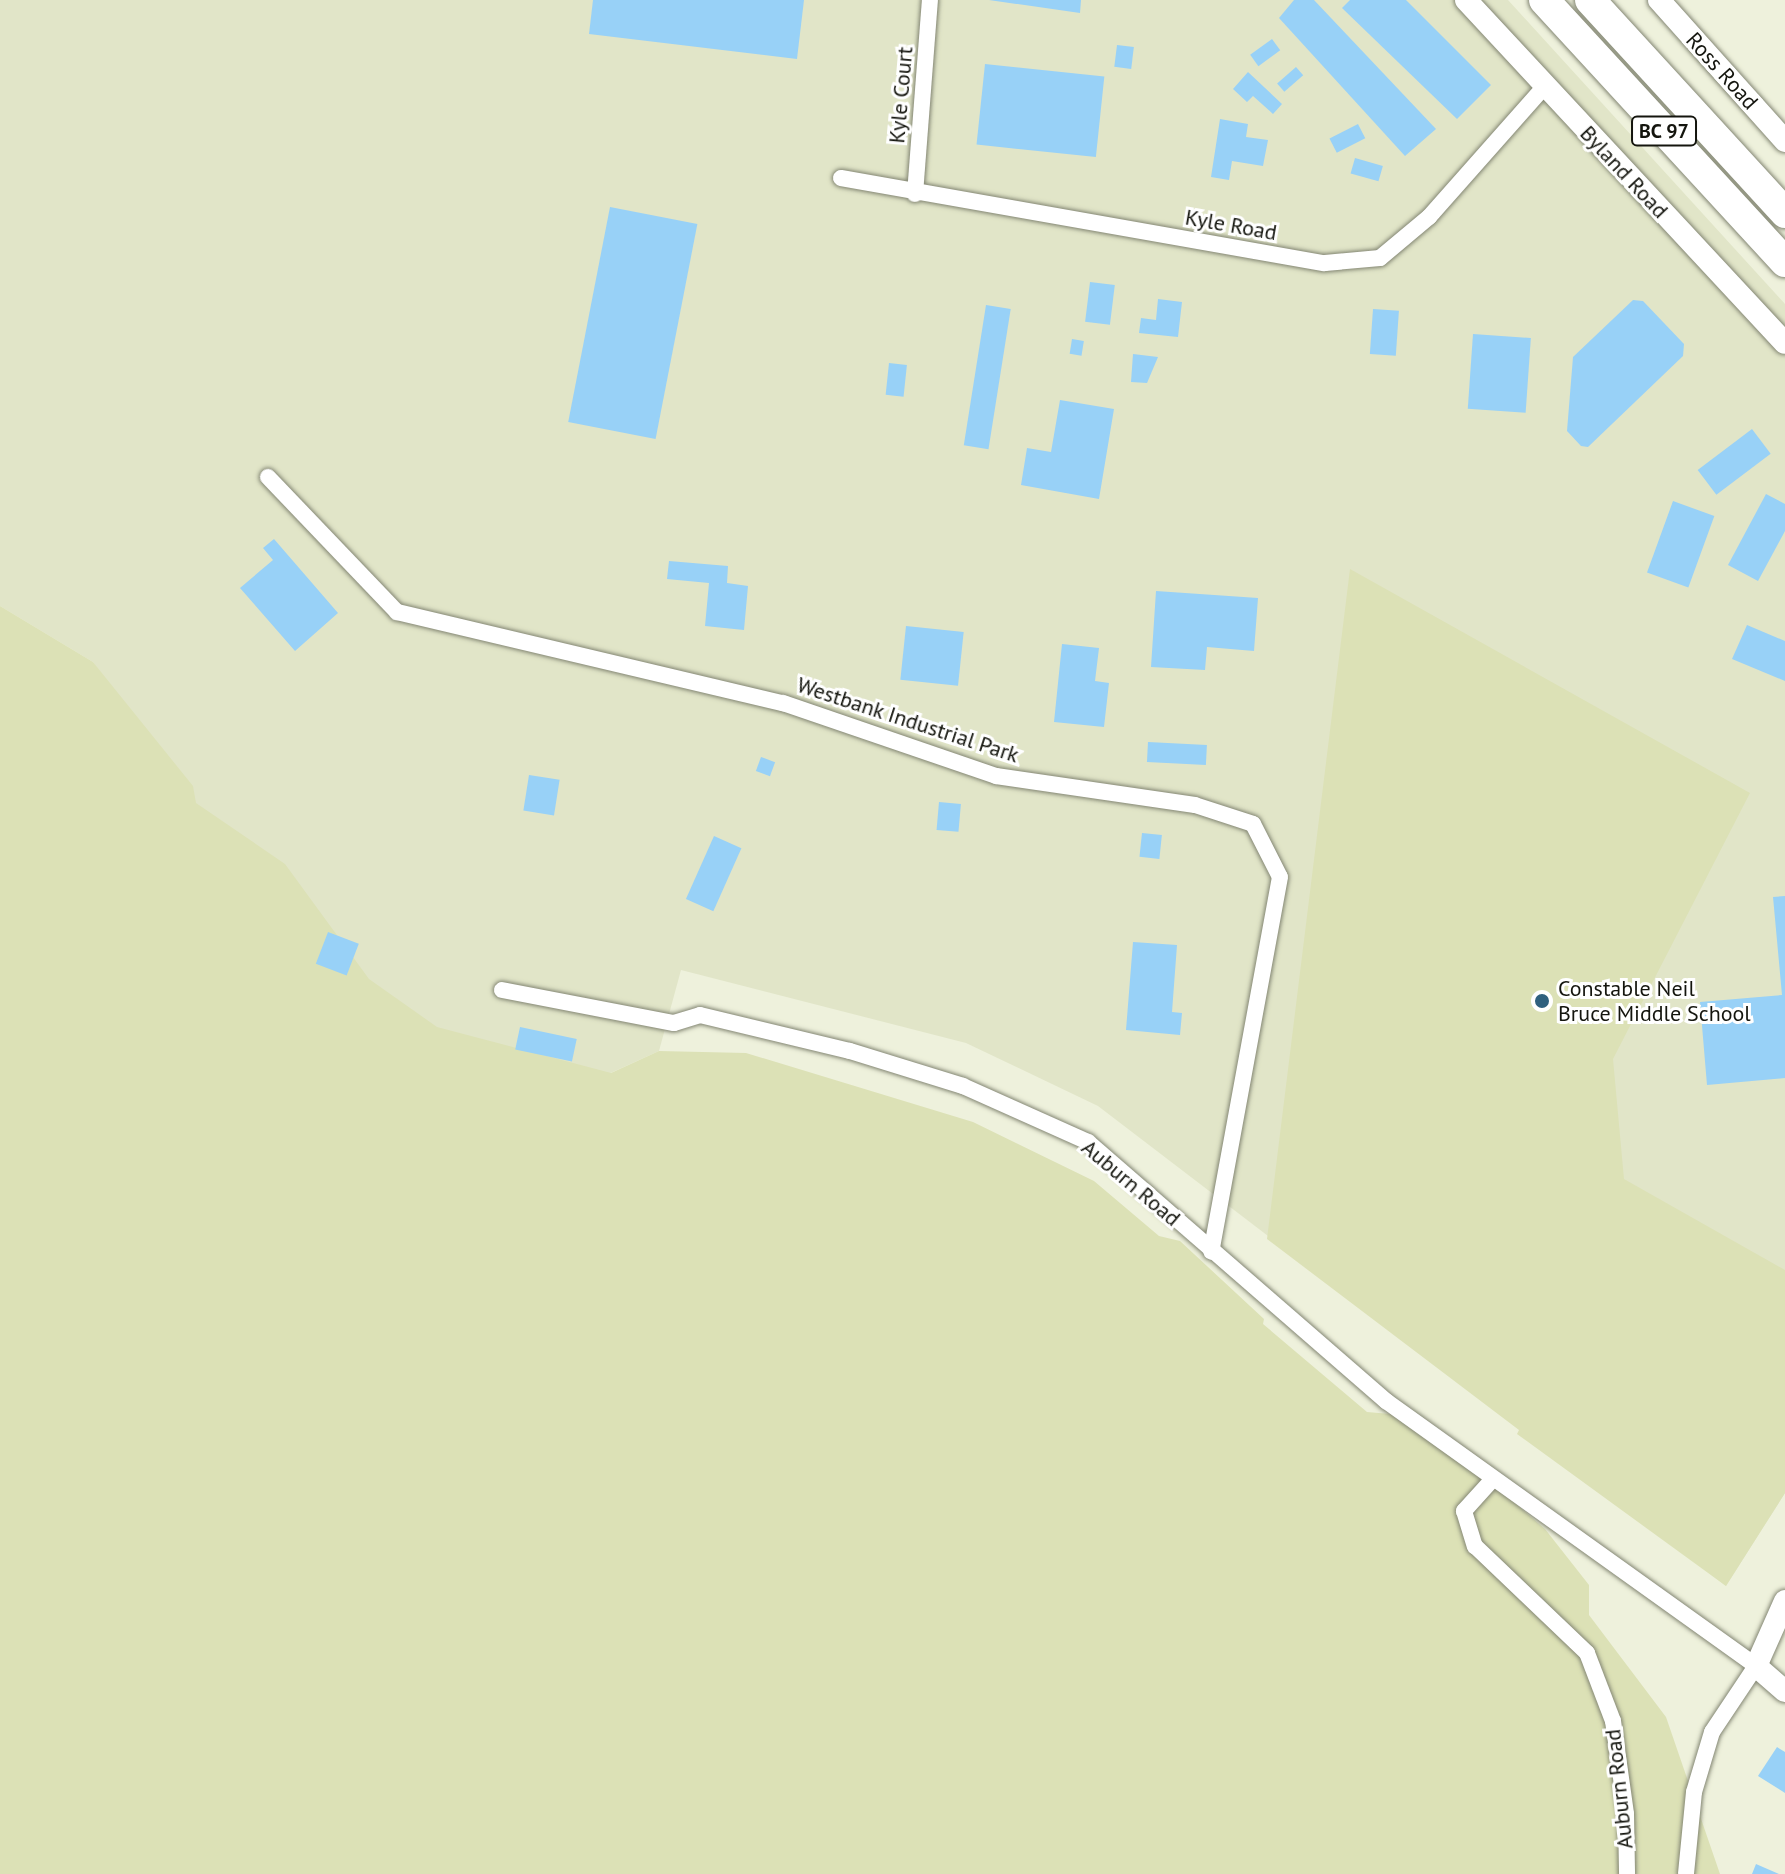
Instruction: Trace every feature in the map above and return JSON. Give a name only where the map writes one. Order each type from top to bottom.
[{"type":"highway","name":"BC 97","points":[[1544,0],[1785,262]]},
{"type":"highway","name":"BC 97","points":[[1590,0],[1785,213]]},
{"type":"street","name":"Kyle Court","points":[[915,194],[930,0]]},
{"type":"street","name":"Byland Road","points":[[1466,0],[1785,343]]},
{"type":"street","name":"Ross Road","points":[[1659,0],[1785,141]]},
{"type":"street","name":"Kyle Road","points":[[841,178],[915,194],[1325,263],[1380,258],[1429,217],[1544,87]]},
{"type":"street","name":"Westbank Industrial Park","points":[[268,477],[397,612],[783,703],[996,776],[1195,805],[1253,824],[1280,877],[1211,1252]]},
{"type":"street","name":"Auburn Road","points":[[502,990],[674,1023],[700,1015],[963,1086],[1088,1142],[1386,1401],[1492,1480],[1756,1666],[1785,1691]]},
{"type":"street","name":"Auburn Road","points":[[1492,1480],[1464,1511],[1475,1546],[1587,1653],[1613,1721],[1626,1814],[1627,1874]]},
{"type":"street","points":[[1686,1874],[1694,1792],[1712,1732],[1756,1666],[1785,1601]]},
{"type":"shaded area","points":[[0,0],[1508,0],[1785,304],[1785,1493],[1726,1586],[1098,1106],[966,1043],[681,970],[659,1051],[551,1100],[378,1087],[93,662],[0,606]]},
{"type":"shaded area","name":"Constable Neil Bruce Middle School","points":[[1350,569],[1750,793],[1613,1059],[1624,1179],[1785,1270],[1785,1493],[1726,1586],[1517,1434],[1519,1430],[1267,1239]]},
{"type":"shaded area","points":[[0,606],[93,662],[193,786],[196,803],[285,864],[369,979],[437,1027],[611,1073],[659,1051],[746,1053],[973,1122],[1094,1181],[1159,1236],[1180,1241],[1264,1319],[1263,1324],[1367,1412],[1402,1415],[1466,1461],[1545,1529],[1589,1585],[1589,1615],[1666,1717],[1720,1874],[0,1874]]},
{"type":"building","points":[[593,0],[804,0],[797,59],[589,34]]},
{"type":"building","points":[[989,0],[1081,0],[1080,13]]},
{"type":"building","points":[[1294,0],[1314,0],[1436,129],[1405,156],[1279,18]]},
{"type":"building","points":[[1350,0],[1406,0],[1491,85],[1457,119],[1342,8]]},
{"type":"building","points":[[1272,39],[1280,50],[1258,66],[1250,55]]},
{"type":"building","points":[[1117,45],[1134,47],[1131,69],[1114,67]]},
{"type":"building","points":[[985,64],[1104,77],[1096,157],[977,145]]},
{"type":"building","points":[[1296,67],[1303,75],[1284,92],[1277,83]]},
{"type":"building","points":[[1248,72],[1282,104],[1273,114],[1253,96],[1247,102],[1233,89]]},
{"type":"building","points":[[1220,119],[1248,124],[1246,137],[1268,140],[1263,166],[1232,161],[1229,180],[1211,177]]},
{"type":"building","points":[[1358,124],[1365,138],[1337,153],[1329,139]]},
{"type":"building","points":[[1355,158],[1383,166],[1378,181],[1351,173]]},
{"type":"building","points":[[610,207],[697,224],[656,439],[568,422]]},
{"type":"building","points":[[1090,282],[1115,285],[1110,325],[1085,322]]},
{"type":"building","points":[[1158,299],[1182,302],[1178,337],[1139,333],[1141,318],[1156,320]]},
{"type":"building","points":[[1633,300],[1643,301],[1684,344],[1683,356],[1588,447],[1581,446],[1567,431],[1573,357]]},
{"type":"building","points":[[986,305],[1011,309],[988,449],[964,445]]},
{"type":"building","points":[[1373,309],[1399,311],[1396,356],[1370,354]]},
{"type":"building","points":[[1473,334],[1531,338],[1526,413],[1468,409]]},
{"type":"building","points":[[1072,339],[1084,341],[1082,356],[1070,354]]},
{"type":"building","points":[[1133,354],[1158,357],[1147,383],[1131,382]]},
{"type":"building","points":[[889,363],[907,365],[904,397],[886,395]]},
{"type":"building","points":[[1060,400],[1114,409],[1099,499],[1021,485],[1027,448],[1051,452]]},
{"type":"building","points":[[1752,429],[1771,454],[1716,495],[1698,470]]},
{"type":"building","points":[[1766,494],[1785,504],[1785,531],[1758,581],[1728,565]]},
{"type":"building","points":[[1673,501],[1714,516],[1688,587],[1647,572]]},
{"type":"building","points":[[274,539],[338,613],[295,651],[240,588],[273,560],[263,548]]},
{"type":"building","points":[[669,561],[728,566],[727,583],[748,586],[744,630],[705,626],[709,583],[667,579]]},
{"type":"building","points":[[1156,591],[1258,598],[1254,651],[1207,647],[1205,670],[1151,667]]},
{"type":"building","points":[[1747,625],[1785,641],[1785,681],[1732,659]]},
{"type":"building","points":[[906,626],[964,632],[958,686],[900,680]]},
{"type":"building","points":[[1062,644],[1099,648],[1095,681],[1109,683],[1104,727],[1054,722]]},
{"type":"building","points":[[1148,742],[1207,745],[1206,765],[1147,762]]},
{"type":"building","points":[[761,757],[775,762],[770,776],[756,771]]},
{"type":"building","points":[[529,775],[560,780],[554,815],[523,811]]},
{"type":"building","points":[[939,802],[961,804],[958,832],[937,830]]},
{"type":"building","points":[[1142,833],[1162,835],[1159,859],[1139,857]]},
{"type":"building","points":[[714,836],[741,848],[713,911],[686,899]]},
{"type":"building","points":[[1785,896],[1785,1078],[1707,1085],[1700,1002],[1782,995],[1773,897]]},
{"type":"building","points":[[328,932],[359,944],[347,976],[316,964]]},
{"type":"building","points":[[1133,942],[1177,945],[1172,1012],[1182,1013],[1180,1035],[1126,1030]]},
{"type":"building","points":[[520,1027],[577,1039],[572,1062],[515,1049]]},
{"type":"building","points":[[1777,1747],[1785,1752],[1785,1793],[1758,1776]]},
{"type":"building","points":[[1756,1864],[1779,1874],[1752,1874]]},
{"type":"place","name":"Constable Neil Bruce Middle School","points":[[1542,1001]]}]
